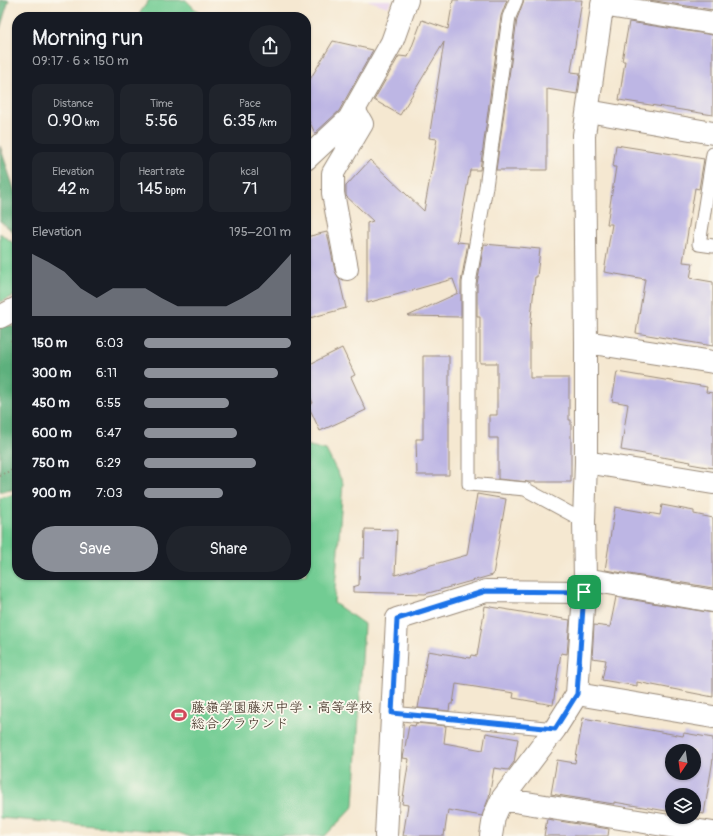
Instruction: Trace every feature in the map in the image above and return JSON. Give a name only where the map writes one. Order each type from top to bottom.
[{"type":"street","points":[[311,154],[349,119],[392,42],[407,0]]},
{"type":"street","points":[[491,836],[494,817],[502,799],[555,729],[577,694],[585,586],[584,521],[586,462],[586,342],[584,135],[602,2],[713,23]]},
{"type":"street","points":[[347,269],[333,193],[333,173],[362,124],[354,110]]},
{"type":"street","points":[[588,111],[713,132]]},
{"type":"street","points":[[0,317],[12,311]]},
{"type":"street","points":[[586,342],[713,362]]},
{"type":"street","points":[[586,462],[713,483]]},
{"type":"street","points":[[386,836],[397,619],[486,591],[585,586],[713,601]]},
{"type":"street","points":[[577,694],[713,717]]},
{"type":"street","points":[[502,799],[713,833]]},
{"type":"lane","points":[[516,0],[509,17],[486,187],[470,283],[469,484],[525,489],[584,521]]},
{"type":"lane","points":[[713,154],[699,244],[713,246]]},
{"type":"lane","points":[[392,713],[555,729]]},
{"type":"path","points":[[0,476],[12,470]]},
{"type":"shaded area","points":[[367,0],[392,0],[388,7]]},
{"type":"green space","points":[[0,0],[9,0],[0,29]]},
{"type":"green space","points":[[149,0],[186,0],[198,12],[141,12]]},
{"type":"green space","points":[[0,146],[12,183],[12,231],[0,221]]},
{"type":"green space","points":[[0,233],[12,242],[12,297],[0,302]]},
{"type":"green space","points":[[0,325],[12,326],[12,490],[0,492]]},
{"type":"green space","name":"藤嶺学園藤沢中学・高等学校 総合グラウンド","points":[[311,446],[326,450],[343,483],[334,603],[364,624],[354,806],[325,836],[188,836],[179,833],[0,818],[0,498],[12,495],[12,580],[311,580]]},
{"type":"building","points":[[453,0],[507,0],[501,16],[480,170],[470,170],[457,242],[468,243],[461,282],[461,317],[408,316],[458,293],[453,279],[367,303],[367,223],[373,221],[346,196],[346,186],[370,160],[424,211],[437,139],[429,138],[444,42],[400,115],[374,100],[399,56],[408,57],[422,20],[448,29]]},
{"type":"building","points":[[524,0],[582,0],[571,72],[580,73],[577,94],[547,89],[547,170],[496,170],[517,19]]},
{"type":"building","points":[[649,0],[713,0],[713,10]]},
{"type":"building","points":[[629,22],[713,35],[713,115],[619,100],[625,61],[622,61]]},
{"type":"building","points":[[333,41],[373,50],[339,111],[315,133],[311,125],[311,78]]},
{"type":"building","points":[[616,145],[704,159],[699,189],[695,188],[683,262],[693,263],[690,278],[713,282],[713,346],[636,333],[645,279],[604,272],[612,224],[607,224],[616,167],[613,167]]},
{"type":"building","points":[[327,232],[335,271],[339,278],[346,308],[311,318],[311,236]]},
{"type":"building","points":[[484,244],[540,249],[537,277],[535,277],[530,329],[530,378],[569,378],[571,482],[528,482],[498,479],[498,438],[489,438],[489,415],[497,415],[497,363],[480,363],[480,317],[477,317],[477,284]]},
{"type":"building","points":[[342,348],[355,375],[351,377],[366,410],[320,431],[311,412],[311,404],[313,403],[311,399],[311,364]]},
{"type":"building","points":[[423,356],[449,356],[449,475],[417,475],[416,439],[423,439]]},
{"type":"building","points":[[617,372],[707,387],[706,392],[713,393],[713,468],[690,464],[691,462],[621,450],[628,404],[612,401]]},
{"type":"building","points":[[477,494],[506,499],[493,575],[425,594],[353,592],[353,587],[359,585],[360,558],[364,558],[365,529],[397,530],[395,575],[467,555]]},
{"type":"building","points":[[662,505],[694,511],[694,514],[713,518],[713,588],[605,570],[615,507],[660,515]]},
{"type":"building","points":[[616,597],[713,613],[713,697],[637,682],[637,686],[602,680],[606,660],[592,658],[594,625],[610,627]]},
{"type":"building","points":[[485,606],[570,620],[567,654],[561,653],[553,705],[513,698],[514,693],[456,684],[453,704],[450,704],[449,711],[418,708],[428,651],[470,658],[471,655],[477,656]]},
{"type":"building","points":[[583,718],[683,736],[684,733],[713,738],[713,759],[704,814],[701,813],[701,788],[665,788],[665,811],[614,802],[614,804],[551,794],[557,760],[575,763]]},
{"type":"building","points":[[416,723],[446,726],[444,743],[483,750],[486,733],[518,739],[514,762],[508,770],[494,768],[489,797],[482,816],[448,810],[444,836],[403,836],[408,805],[402,804],[409,759],[403,758],[409,725],[415,726]]},
{"type":"building","points":[[547,819],[609,829],[608,836],[544,836]]},
{"type":"place","name":"藤嶺学園藤沢中学・高等学校 総合グラウンド","points":[[179,715]]},
{"type":"route","points":[[486,591],[584,592],[577,694],[555,729],[392,713],[397,619],[486,591]]}]
